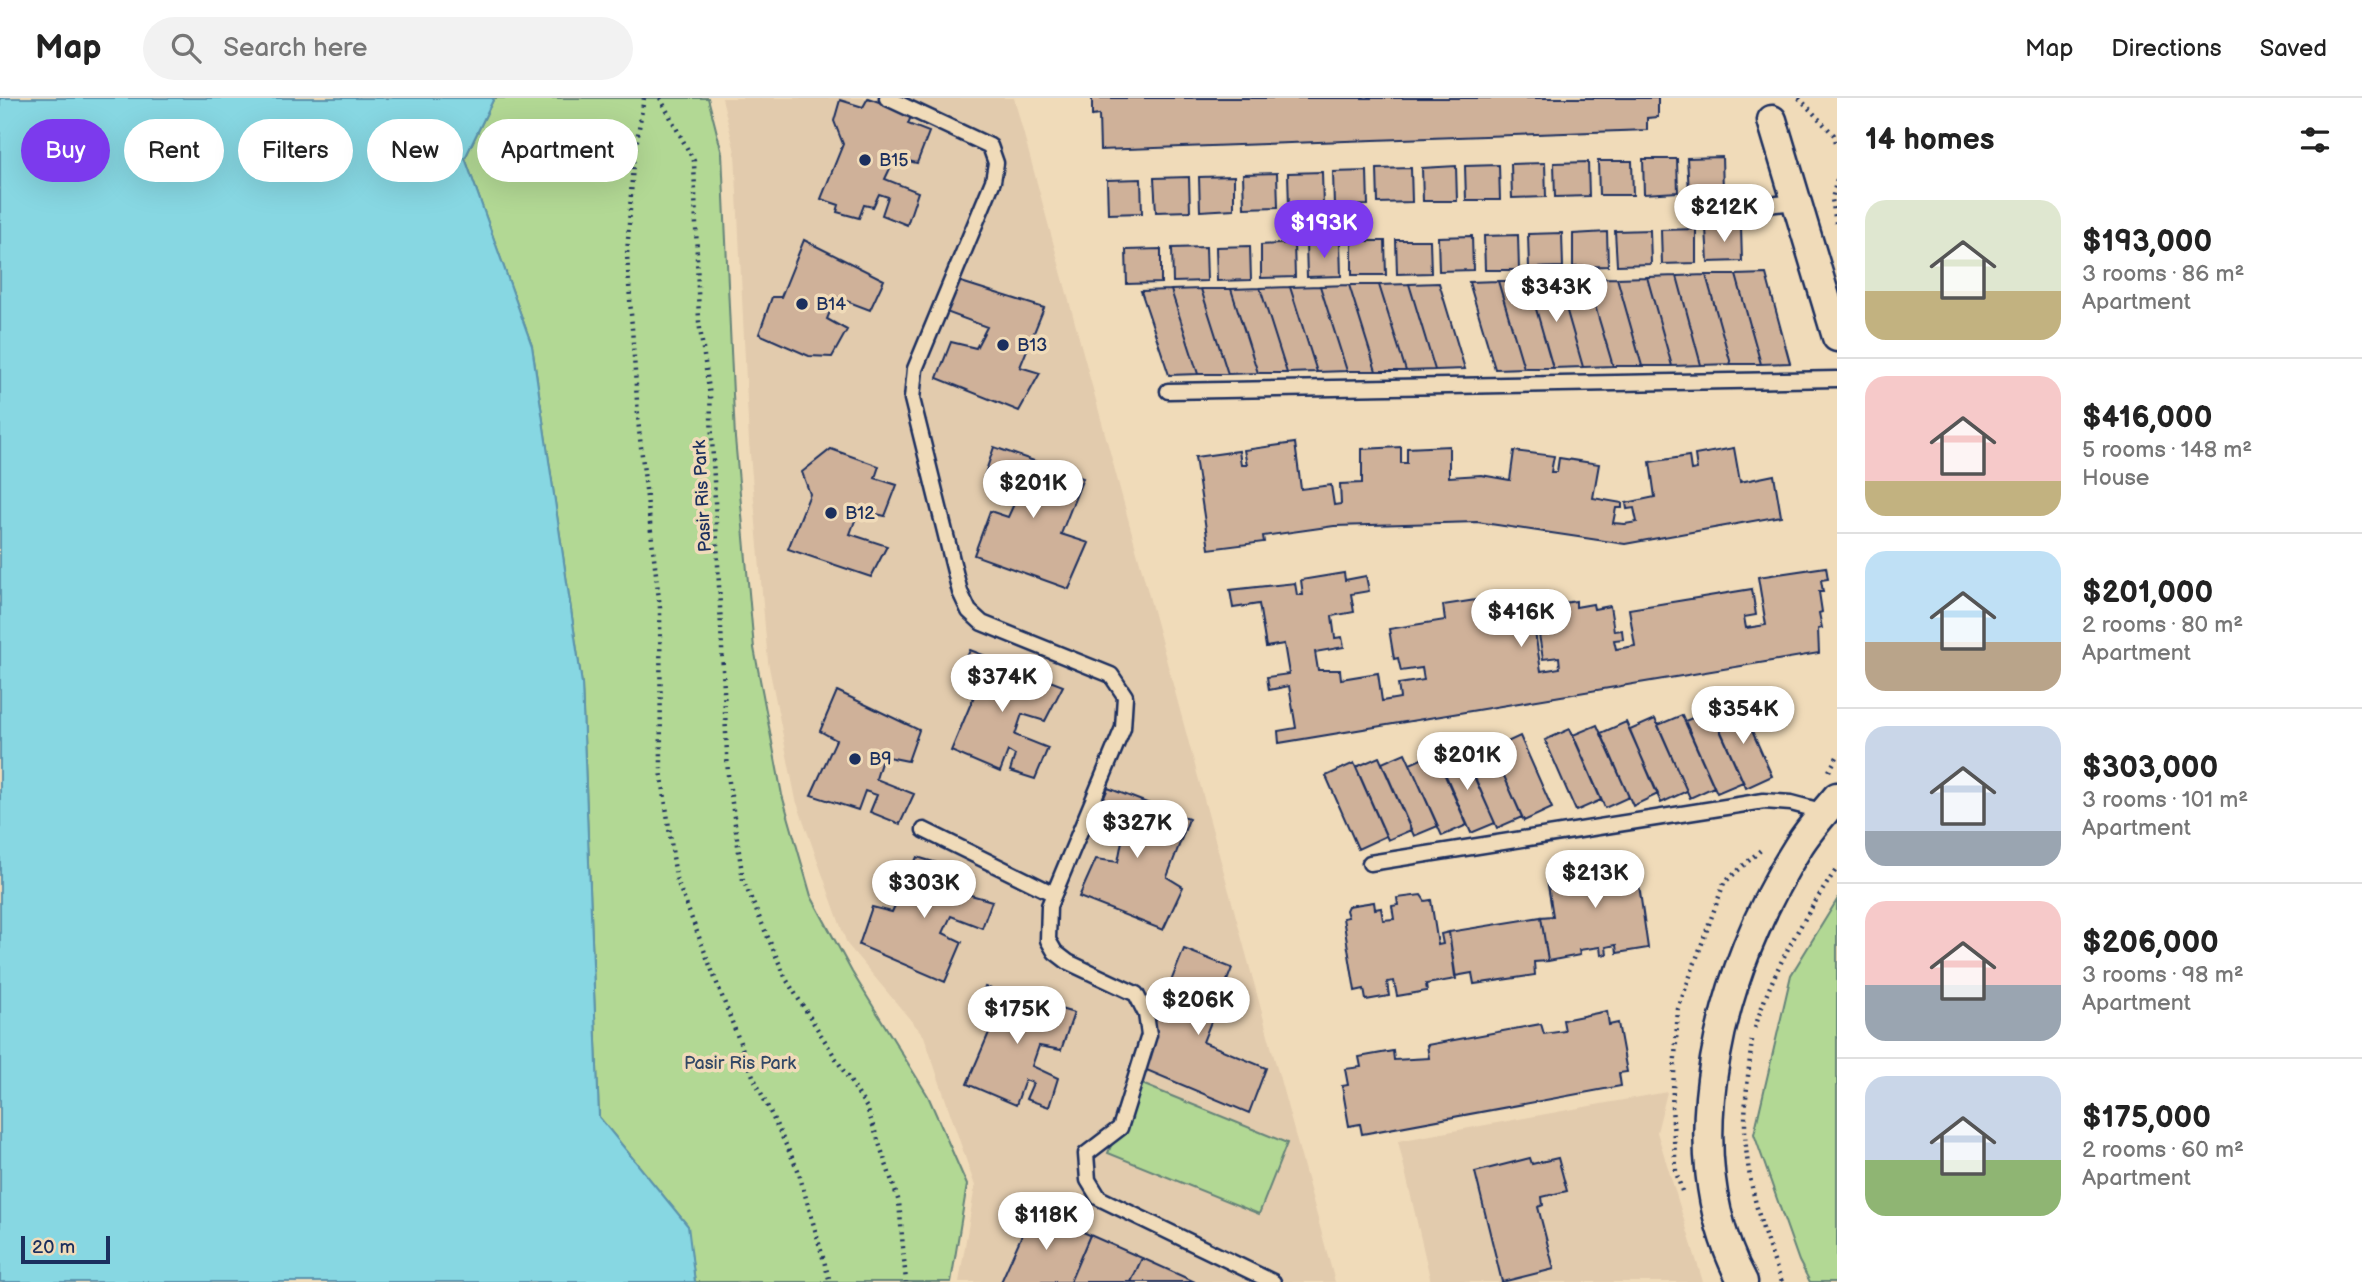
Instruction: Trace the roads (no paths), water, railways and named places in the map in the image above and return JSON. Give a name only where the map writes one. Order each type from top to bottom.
[{"type":"street","points":[[1772,120],[1837,337]]},
{"type":"street","points":[[1743,1282],[1712,1196],[1709,1093],[1718,1030],[1751,938],[1798,846],[1831,804]]},
{"type":"lane","points":[[887,98],[990,146],[996,163],[993,181],[915,369],[912,399],[960,592],[969,611],[982,623],[1111,675],[1125,696],[1123,729],[1054,894],[1046,922],[1048,940],[1055,952],[1068,962],[1136,994],[1146,1014],[1149,1035],[1121,1128],[1086,1154],[1088,1181],[1099,1198],[1273,1282]]},
{"type":"lane","points":[[1749,207],[1795,202]]},
{"type":"lane","points":[[1168,391],[1837,379]]},
{"type":"lane","points":[[1370,863],[1764,801],[1831,804]]},
{"type":"lane","points":[[924,830],[1054,894]]},
{"type":"water","points":[[0,98],[494,98],[484,119],[477,119],[477,133],[465,158],[532,346],[582,684],[599,1117],[688,1226],[695,1282],[0,1282]]},
{"type":"place","name":"B15","points":[[865,160]]},
{"type":"place","name":"B14","points":[[802,304]]},
{"type":"place","name":"B13","points":[[1003,345]]},
{"type":"place","name":"B12","points":[[831,513]]},
{"type":"place","name":"B9","points":[[855,759]]},
{"type":"park label","name":"Pasir Ris Park","points":[[740,1063]]}]
